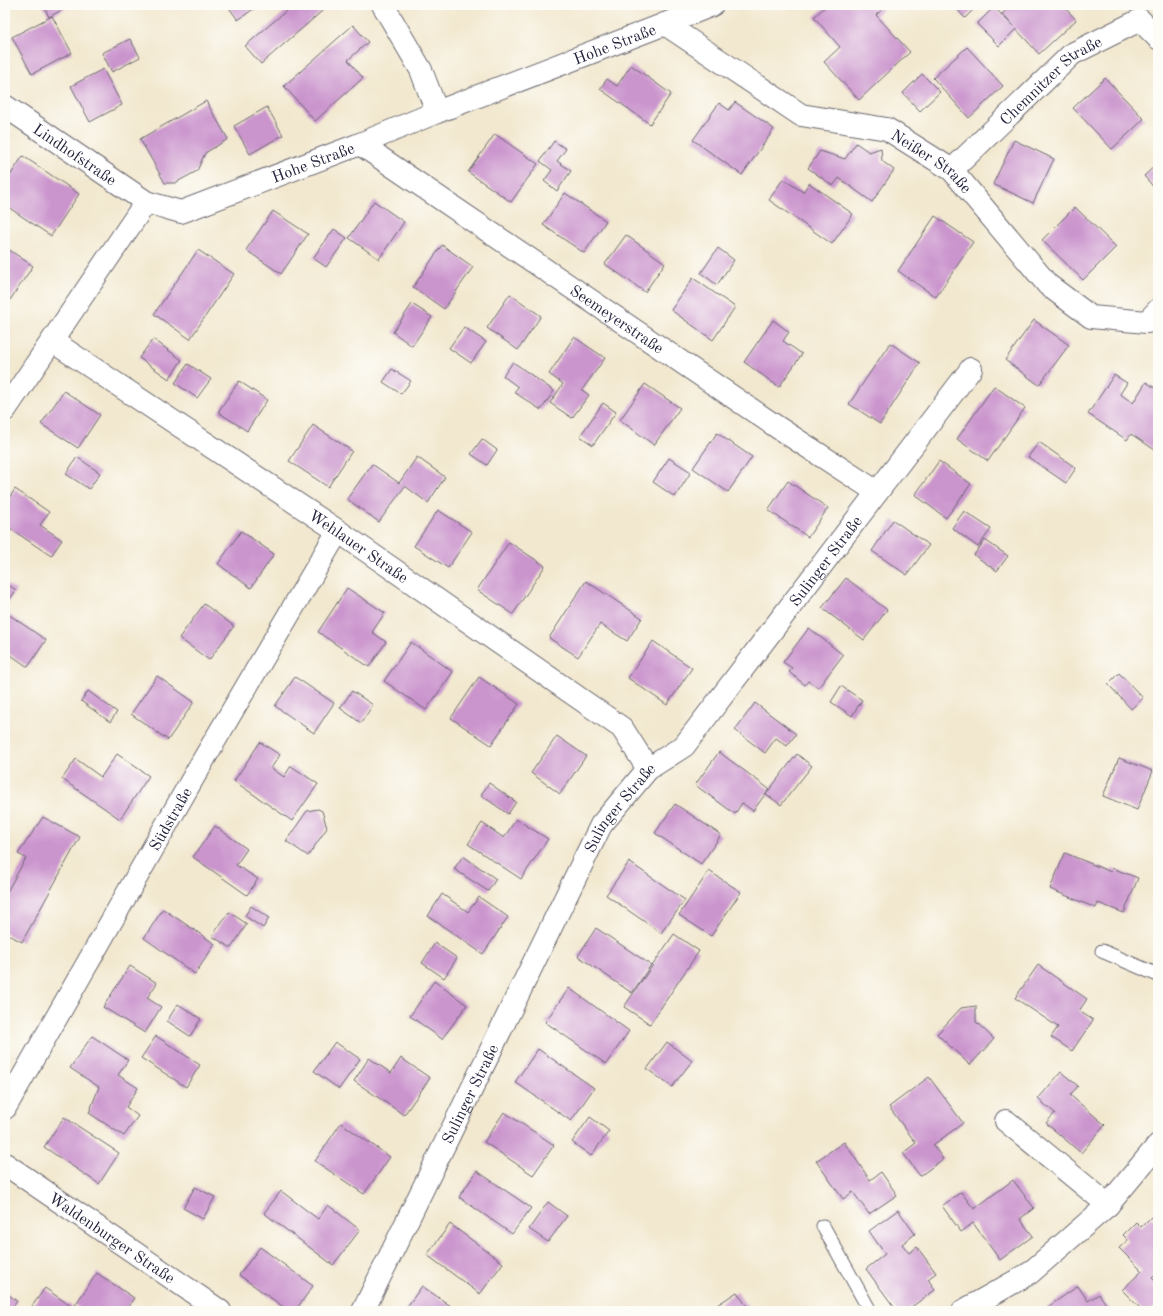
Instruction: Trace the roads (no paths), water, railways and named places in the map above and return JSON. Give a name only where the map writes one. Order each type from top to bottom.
[{"type":"street","points":[[383,5],[421,70],[437,112]]},
{"type":"street","name":"Hohe Straße","points":[[146,202],[181,212],[360,144],[437,112],[712,5]]},
{"type":"street","name":"Chemnitzer Straße","points":[[952,170],[1072,54],[1140,20],[1158,38]]},
{"type":"street","name":"Neißer Straße","points":[[665,24],[801,115],[887,129],[952,170],[1048,285],[1091,317],[1152,316]]},
{"type":"street","name":"Lindhofstraße","points":[[5,106],[146,202]]},
{"type":"street","name":"Seemeyerstraße","points":[[360,144],[770,423],[876,492]]},
{"type":"street","points":[[5,410],[146,202]]},
{"type":"street","name":"Wehlauer Straße","points":[[52,341],[338,531],[622,728],[648,769]]},
{"type":"street","name":"Sulinger Straße","points":[[363,1311],[601,826],[648,769],[684,746],[971,369]]},
{"type":"street","name":"Südstraße","points":[[5,1108],[201,764],[338,531]]},
{"type":"street","points":[[1006,1121],[1108,1205]]},
{"type":"street","points":[[963,1311],[1030,1273],[1108,1205],[1158,1145]]},
{"type":"street","name":"Waldenburger Straße","points":[[5,1164],[220,1311]]},
{"type":"lane","points":[[1102,951],[1158,975]]},
{"type":"lane","points":[[822,1226],[870,1311]]}]
